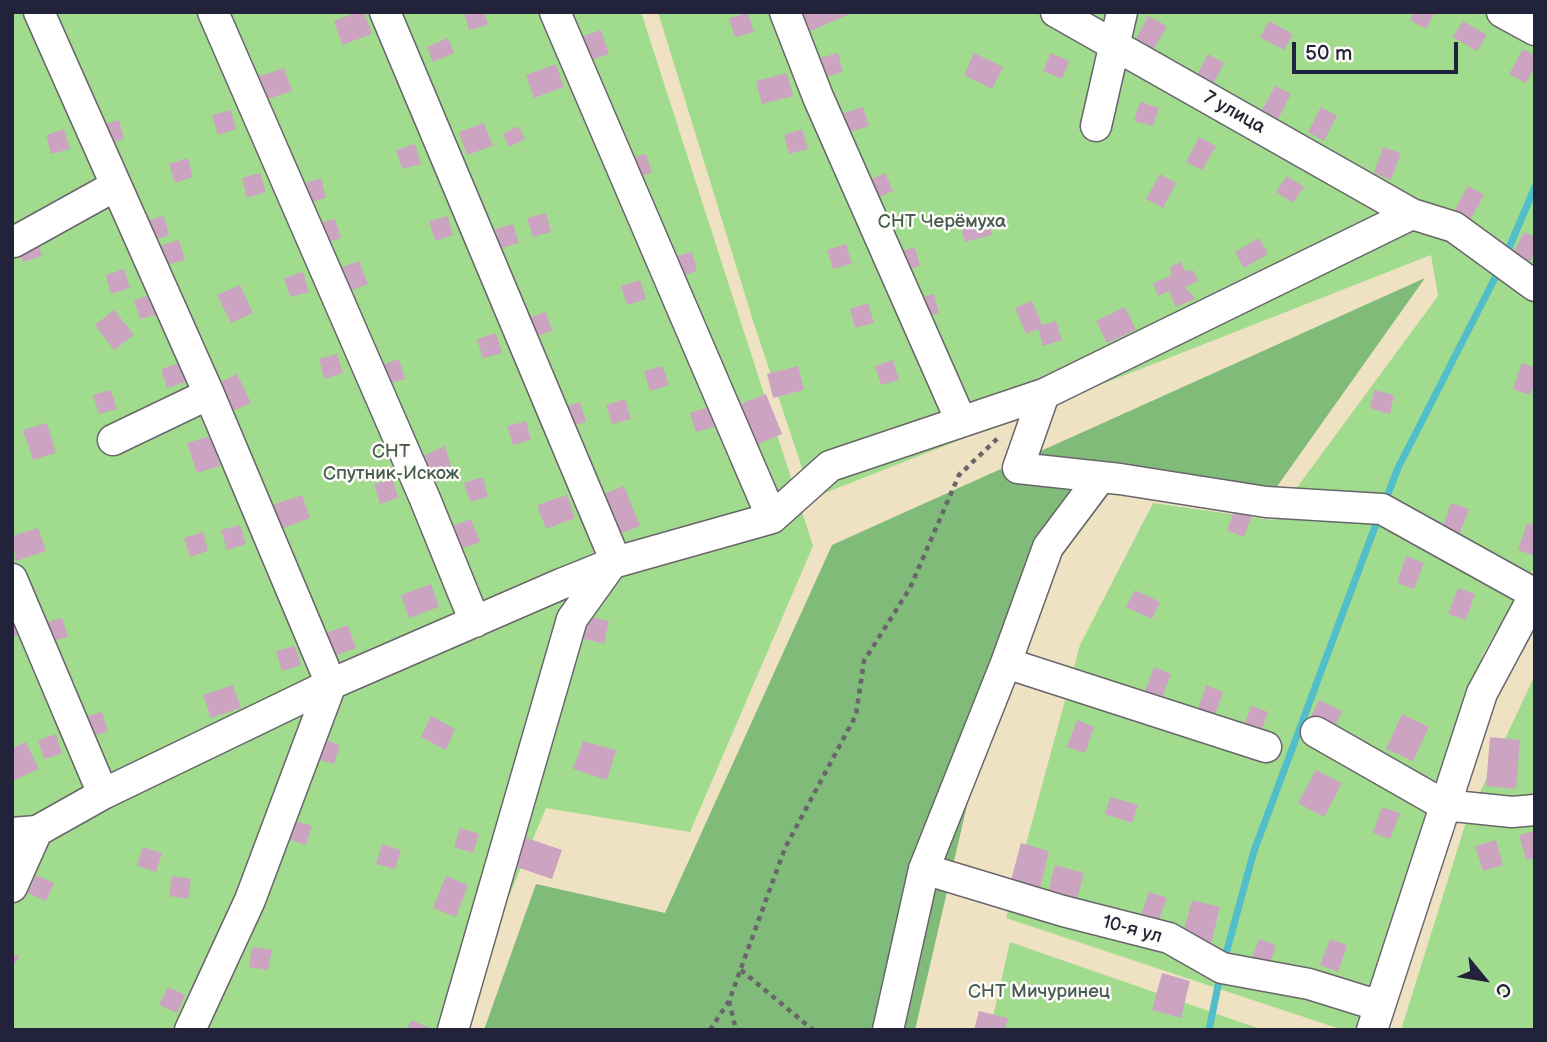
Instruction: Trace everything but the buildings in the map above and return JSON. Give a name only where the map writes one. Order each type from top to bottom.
[{"type":"street","points":[[39,12],[209,394],[331,684],[250,900],[190,1030]]},
{"type":"street","points":[[213,12],[425,499],[475,622]]},
{"type":"street","points":[[385,12],[613,564]]},
{"type":"street","points":[[555,12],[772,518]]},
{"type":"street","points":[[785,12],[818,97],[961,421]]},
{"type":"street","name":"7 улица","points":[[1056,12],[1412,214],[1454,227],[1535,286]]},
{"type":"street","points":[[1096,125],[1122,12]]},
{"type":"street","points":[[1502,12],[1535,30]]},
{"type":"street","points":[[14,242],[115,186]]},
{"type":"street","points":[[12,887],[24,832],[331,684],[613,564],[772,518],[830,466],[1044,394],[1412,214]]},
{"type":"street","points":[[113,440],[209,394]]},
{"type":"street","points":[[1044,394],[1018,468],[1099,479],[1120,479],[1266,502],[1382,509],[1535,594],[1482,693],[1375,1016]]},
{"type":"street","points":[[888,1030],[924,869],[1006,663],[1048,547],[1099,479]]},
{"type":"street","points":[[453,1030],[572,619],[613,564]]},
{"type":"street","points":[[12,579],[103,794]]},
{"type":"street","points":[[1006,663],[1266,747]]},
{"type":"street","points":[[1316,732],[1444,805],[1512,812],[1535,810]]},
{"type":"street","name":"10-я ул","points":[[924,869],[1063,911],[1169,939],[1222,968],[1309,984],[1375,1016]]},
{"type":"path","points":[[710,1030],[729,1001],[785,848],[856,715],[864,661],[910,588],[959,475],[1006,430]]},
{"type":"path","points":[[741,970],[813,1030]]},
{"type":"path","points":[[729,1001],[736,1030]]},
{"type":"green space","name":"СНТ Спутник-Искож","points":[[12,12],[641,12],[813,546],[690,832],[546,808],[453,1030],[12,1030]]},
{"type":"green space","name":"СНТ Черёмуха","points":[[658,12],[1535,12],[1535,566],[1483,654],[1358,1030],[1343,1030],[1006,918],[1080,645],[1153,503],[1273,520],[1438,296],[1431,255],[812,498],[754,324]]},
{"type":"green space","points":[[1425,278],[1266,502],[1120,479],[1008,628],[915,1030],[484,1030],[536,884],[665,913],[832,545]]},
{"type":"green space","points":[[1535,675],[1535,1030],[1401,1030],[1466,822]]},
{"type":"green space","name":"СНТ Мичуринец","points":[[1010,942],[1263,1030],[990,1030]]},
{"type":"waterway","points":[[1505,257],[1535,187]]},
{"type":"waterway","points":[[1385,502],[1398,468],[1500,268]]},
{"type":"waterway","points":[[1224,961],[1254,851],[1379,516]]},
{"type":"waterway","points":[[1209,1030],[1220,976]]}]
